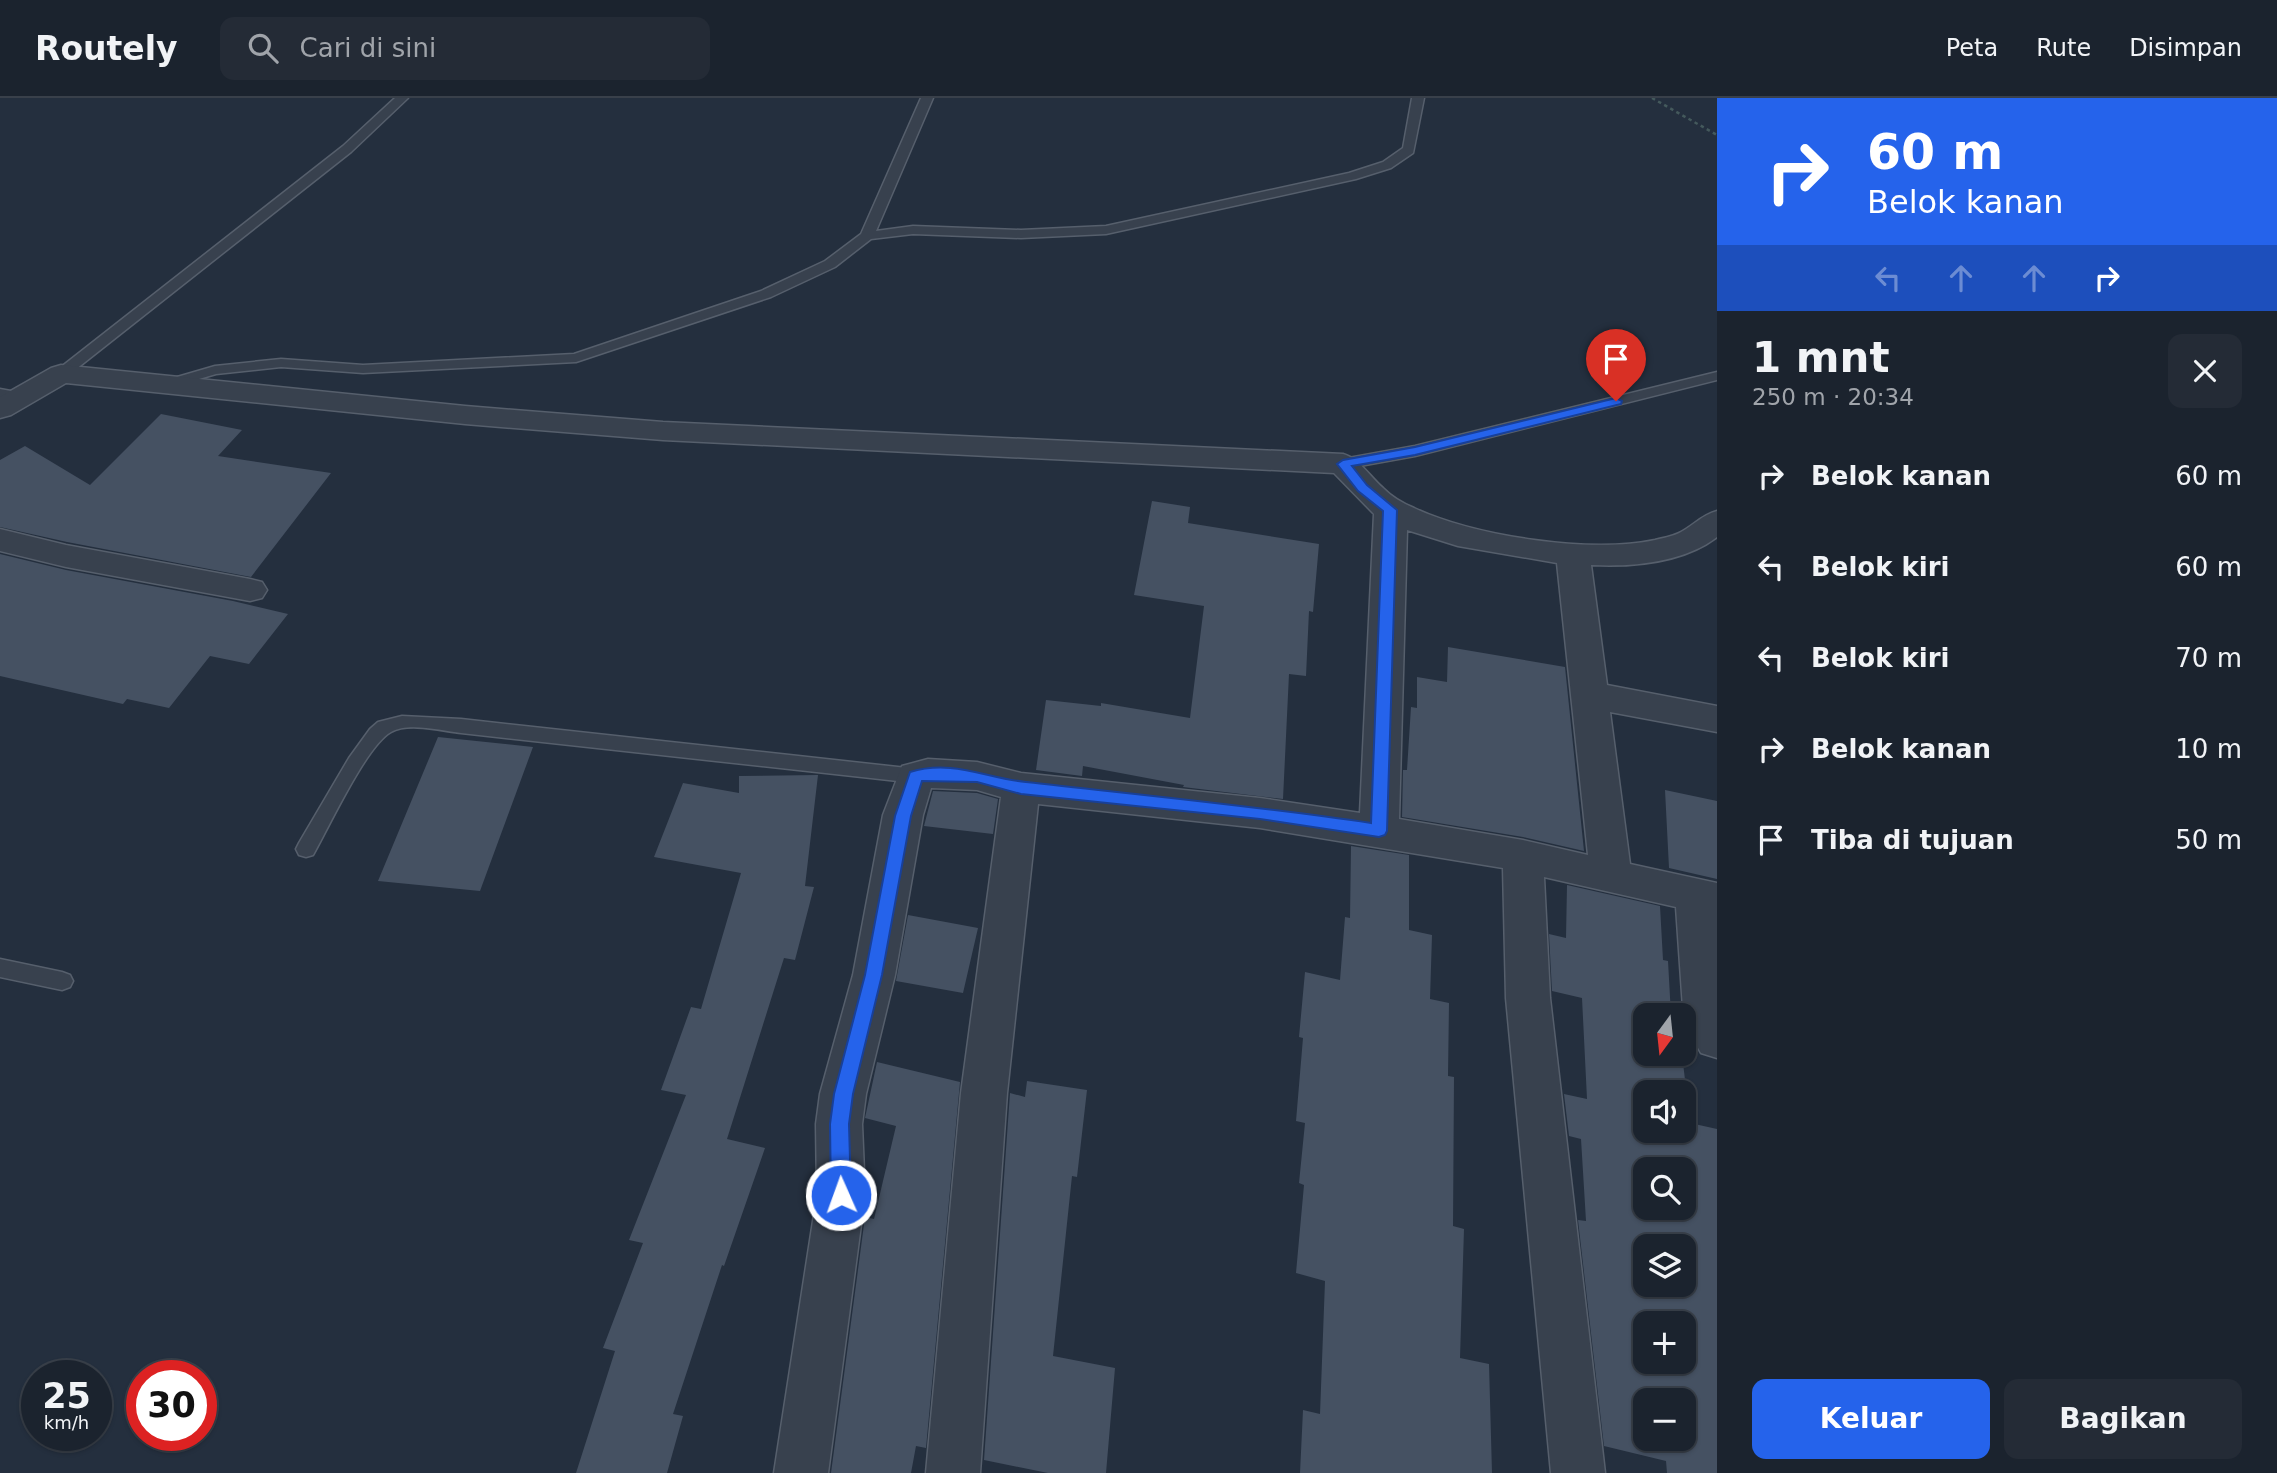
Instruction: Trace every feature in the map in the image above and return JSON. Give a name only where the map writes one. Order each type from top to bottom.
[{"type":"street","points":[[7,399],[61,374],[162,386],[663,431],[1343,464],[1362,488],[1390,510],[1465,536],[1512,547],[1573,554],[1639,554],[1670,548],[1701,535],[1717,521]]},
{"type":"street","points":[[1379,831],[1390,510]]},
{"type":"street","points":[[0,540],[66,556],[250,590]]},
{"type":"street","points":[[1573,554],[1611,877]]},
{"type":"street","points":[[1590,695],[1717,719]]},
{"type":"street","points":[[801,1473],[841,1195],[841,1108],[874,975],[903,816],[916,776],[977,776],[1021,788],[1260,813],[1379,831],[1523,856],[1706,898],[1706,1023],[1717,1039]]},
{"type":"street","points":[[953,1473],[984,1093],[1021,788]]},
{"type":"street","points":[[1523,856],[1528,998],[1578,1473]]},
{"type":"lane","points":[[162,386],[215,370],[281,363],[363,369],[576,358],[766,294],[830,264],[867,236],[927,98]]},
{"type":"lane","points":[[867,236],[913,230],[1021,234],[1106,230],[1352,176],[1387,165],[1409,150],[1418,98]]},
{"type":"lane","points":[[61,374],[347,149],[401,99]]},
{"type":"lane","points":[[1343,464],[1415,451],[1717,376]]},
{"type":"lane","points":[[306,849],[369,743],[384,727],[405,723],[474,728],[916,776]]},
{"type":"lane","points":[[0,968],[62,981]]},
{"type":"path","points":[[1652,98],[1717,135]]},
{"type":"building","points":[[161,414],[242,430],[218,456],[331,473],[251,577],[0,527],[0,460],[25,446],[90,485]]},
{"type":"building","points":[[1152,501],[1190,507],[1188,523],[1319,544],[1313,612],[1309,611],[1306,676],[1289,674],[1283,799],[1183,787],[1184,785],[1083,766],[1082,776],[1036,770],[1046,700],[1101,706],[1101,703],[1190,718],[1204,606],[1134,595]]},
{"type":"building","points":[[0,554],[66,570],[288,614],[249,664],[210,656],[169,708],[127,699],[123,704],[0,676]]},
{"type":"building","points":[[1448,647],[1565,667],[1584,851],[1523,837],[1402,817],[1403,770],[1407,770],[1411,707],[1417,708],[1417,677],[1447,682]]},
{"type":"building","points":[[438,737],[533,747],[480,891],[378,881]]},
{"type":"building","points":[[818,775],[805,886],[814,887],[795,960],[784,958],[727,1139],[765,1148],[724,1266],[722,1265],[673,1414],[683,1416],[667,1473],[576,1473],[615,1351],[603,1348],[643,1243],[629,1240],[686,1095],[661,1090],[691,1007],[701,1009],[741,873],[654,857],[683,783],[739,793],[739,776]]},
{"type":"building","points":[[1665,790],[1717,801],[1717,879],[1669,868]]},
{"type":"building","points":[[933,791],[977,793],[998,799],[993,834],[924,826]]},
{"type":"building","points":[[1351,846],[1409,855],[1409,930],[1432,935],[1430,999],[1449,1003],[1448,1076],[1454,1077],[1453,1226],[1464,1229],[1460,1358],[1489,1364],[1492,1473],[1300,1473],[1303,1410],[1320,1414],[1325,1281],[1296,1273],[1304,1185],[1299,1183],[1305,1123],[1296,1121],[1303,1038],[1299,1037],[1305,972],[1340,980],[1345,917],[1350,918]]},
{"type":"building","points":[[1567,885],[1660,906],[1663,960],[1668,961],[1670,1003],[1633,1003],[1633,1066],[1683,1066],[1685,1080],[1633,1080],[1633,1143],[1696,1143],[1696,1124],[1717,1129],[1717,1473],[1667,1473],[1666,1461],[1604,1446],[1578,1220],[1586,1221],[1581,1139],[1569,1136],[1564,1094],[1587,1099],[1582,998],[1552,991],[1549,934],[1566,938]]},
{"type":"building","points":[[908,915],[978,928],[963,993],[896,981]]},
{"type":"building","points":[[877,1062],[960,1082],[926,1448],[916,1446],[911,1473],[831,1473],[865,1217],[874,1219],[896,1126],[865,1118]]},
{"type":"building","points":[[1027,1081],[1087,1090],[1077,1177],[1072,1176],[1053,1356],[1115,1368],[1106,1473],[1048,1473],[984,1460],[1010,1093],[1025,1097]]},
{"type":"route","points":[[841,1195],[839,1124],[843,1094],[874,975],[903,816],[916,776],[977,776],[1021,788],[1260,813],[1379,831],[1390,510],[1362,488],[1343,464],[1415,451],[1616,401]]}]
